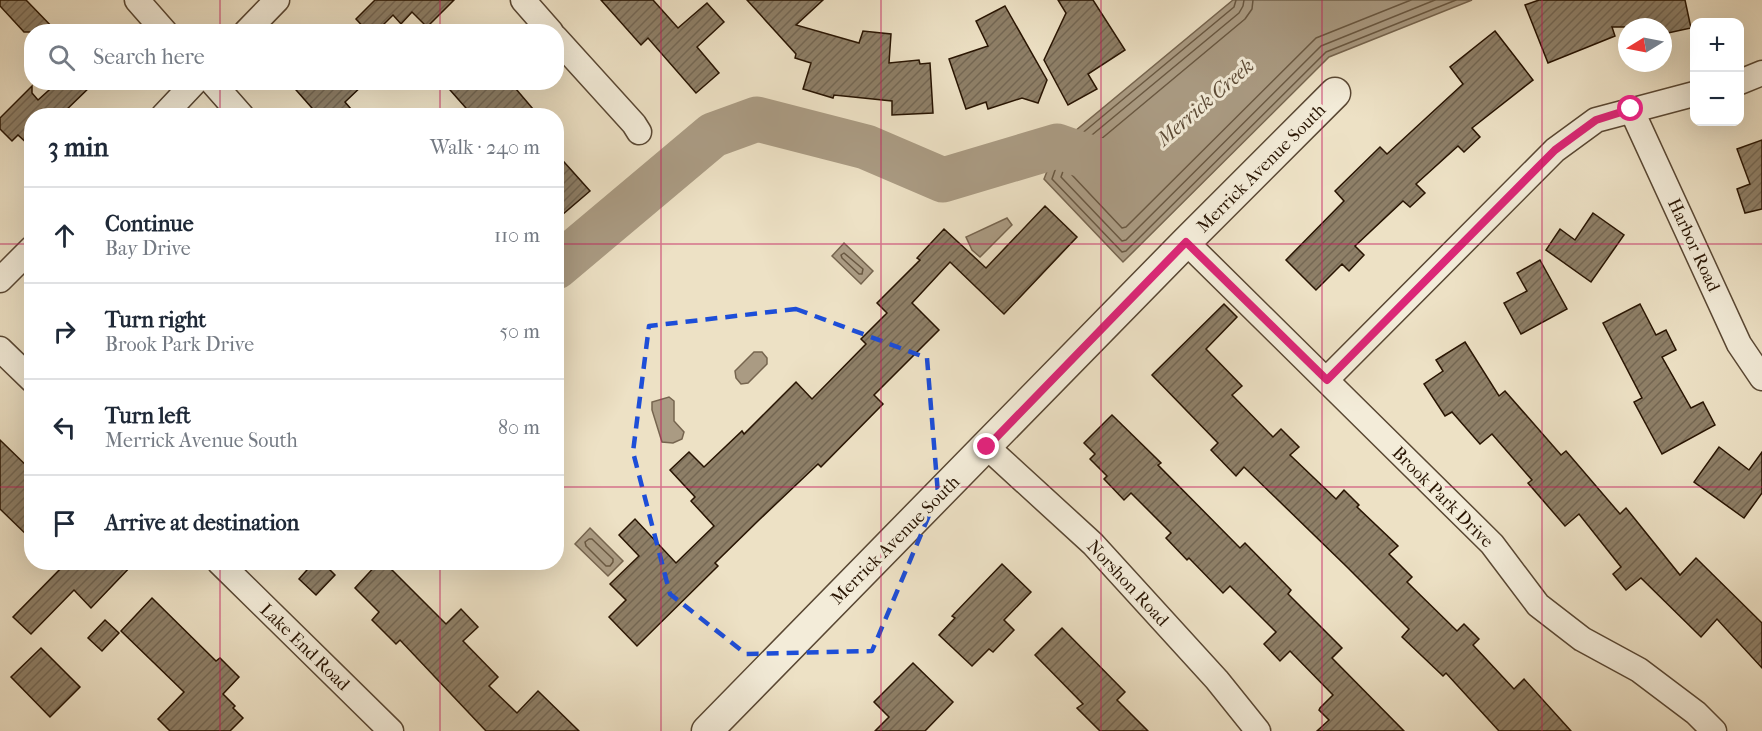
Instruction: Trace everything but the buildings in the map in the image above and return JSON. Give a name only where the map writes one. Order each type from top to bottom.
[{"type":"street","points":[[137,0],[158,24]]},
{"type":"street","points":[[254,24],[277,0]]},
{"type":"street","points":[[523,0],[544,24]]},
{"type":"street","points":[[564,47],[639,132]]},
{"type":"street","points":[[1744,80],[1762,73]]},
{"type":"street","points":[[171,108],[187,90]]},
{"type":"street","points":[[219,90],[235,108]]},
{"type":"street","name":"Merrick Avenue South","points":[[707,731],[1335,93]]},
{"type":"street","points":[[1327,380],[1555,150],[1596,120],[1690,95]]},
{"type":"street","name":"Harbor Road","points":[[1631,109],[1739,344],[1762,378]]},
{"type":"street","name":"Brook Park Drive","points":[[1186,242],[1492,544],[1538,605],[1582,639],[1639,670],[1696,713],[1714,731]]},
{"type":"street","points":[[0,280],[24,256]]},
{"type":"street","points":[[0,349],[24,372]]},
{"type":"street","name":"Norshon Road","points":[[987,447],[1093,544],[1217,680],[1258,731]]},
{"type":"street","name":"Lake End Road","points":[[227,570],[391,731]]},
{"type":"highlighted area","points":[[796,309],[927,358],[938,494],[872,651],[746,654],[670,594],[633,452],[649,326]]},
{"type":"water","name":"Merrick Creek","points":[[1233,0],[1472,0],[1329,57],[1123,262],[1044,179],[1057,146]]},
{"type":"water","points":[[1007,218],[1012,225],[980,257],[972,250],[966,237]]},
{"type":"water","points":[[844,243],[873,271],[861,284],[832,256]]},
{"type":"water","points":[[754,352],[762,352],[767,358],[767,364],[748,383],[741,384],[736,378],[735,371]]},
{"type":"water","points":[[669,397],[674,401],[674,421],[684,432],[682,439],[673,443],[662,442],[652,410],[652,402]]},
{"type":"water","points":[[590,528],[623,561],[608,576],[575,544]]},
{"type":"waterway","points":[[564,260],[713,135],[757,119],[866,147],[943,180],[1057,146],[1117,167]]},
{"type":"route","points":[[987,447],[1186,242],[1327,380],[1555,150],[1596,120],[1631,109]]}]
